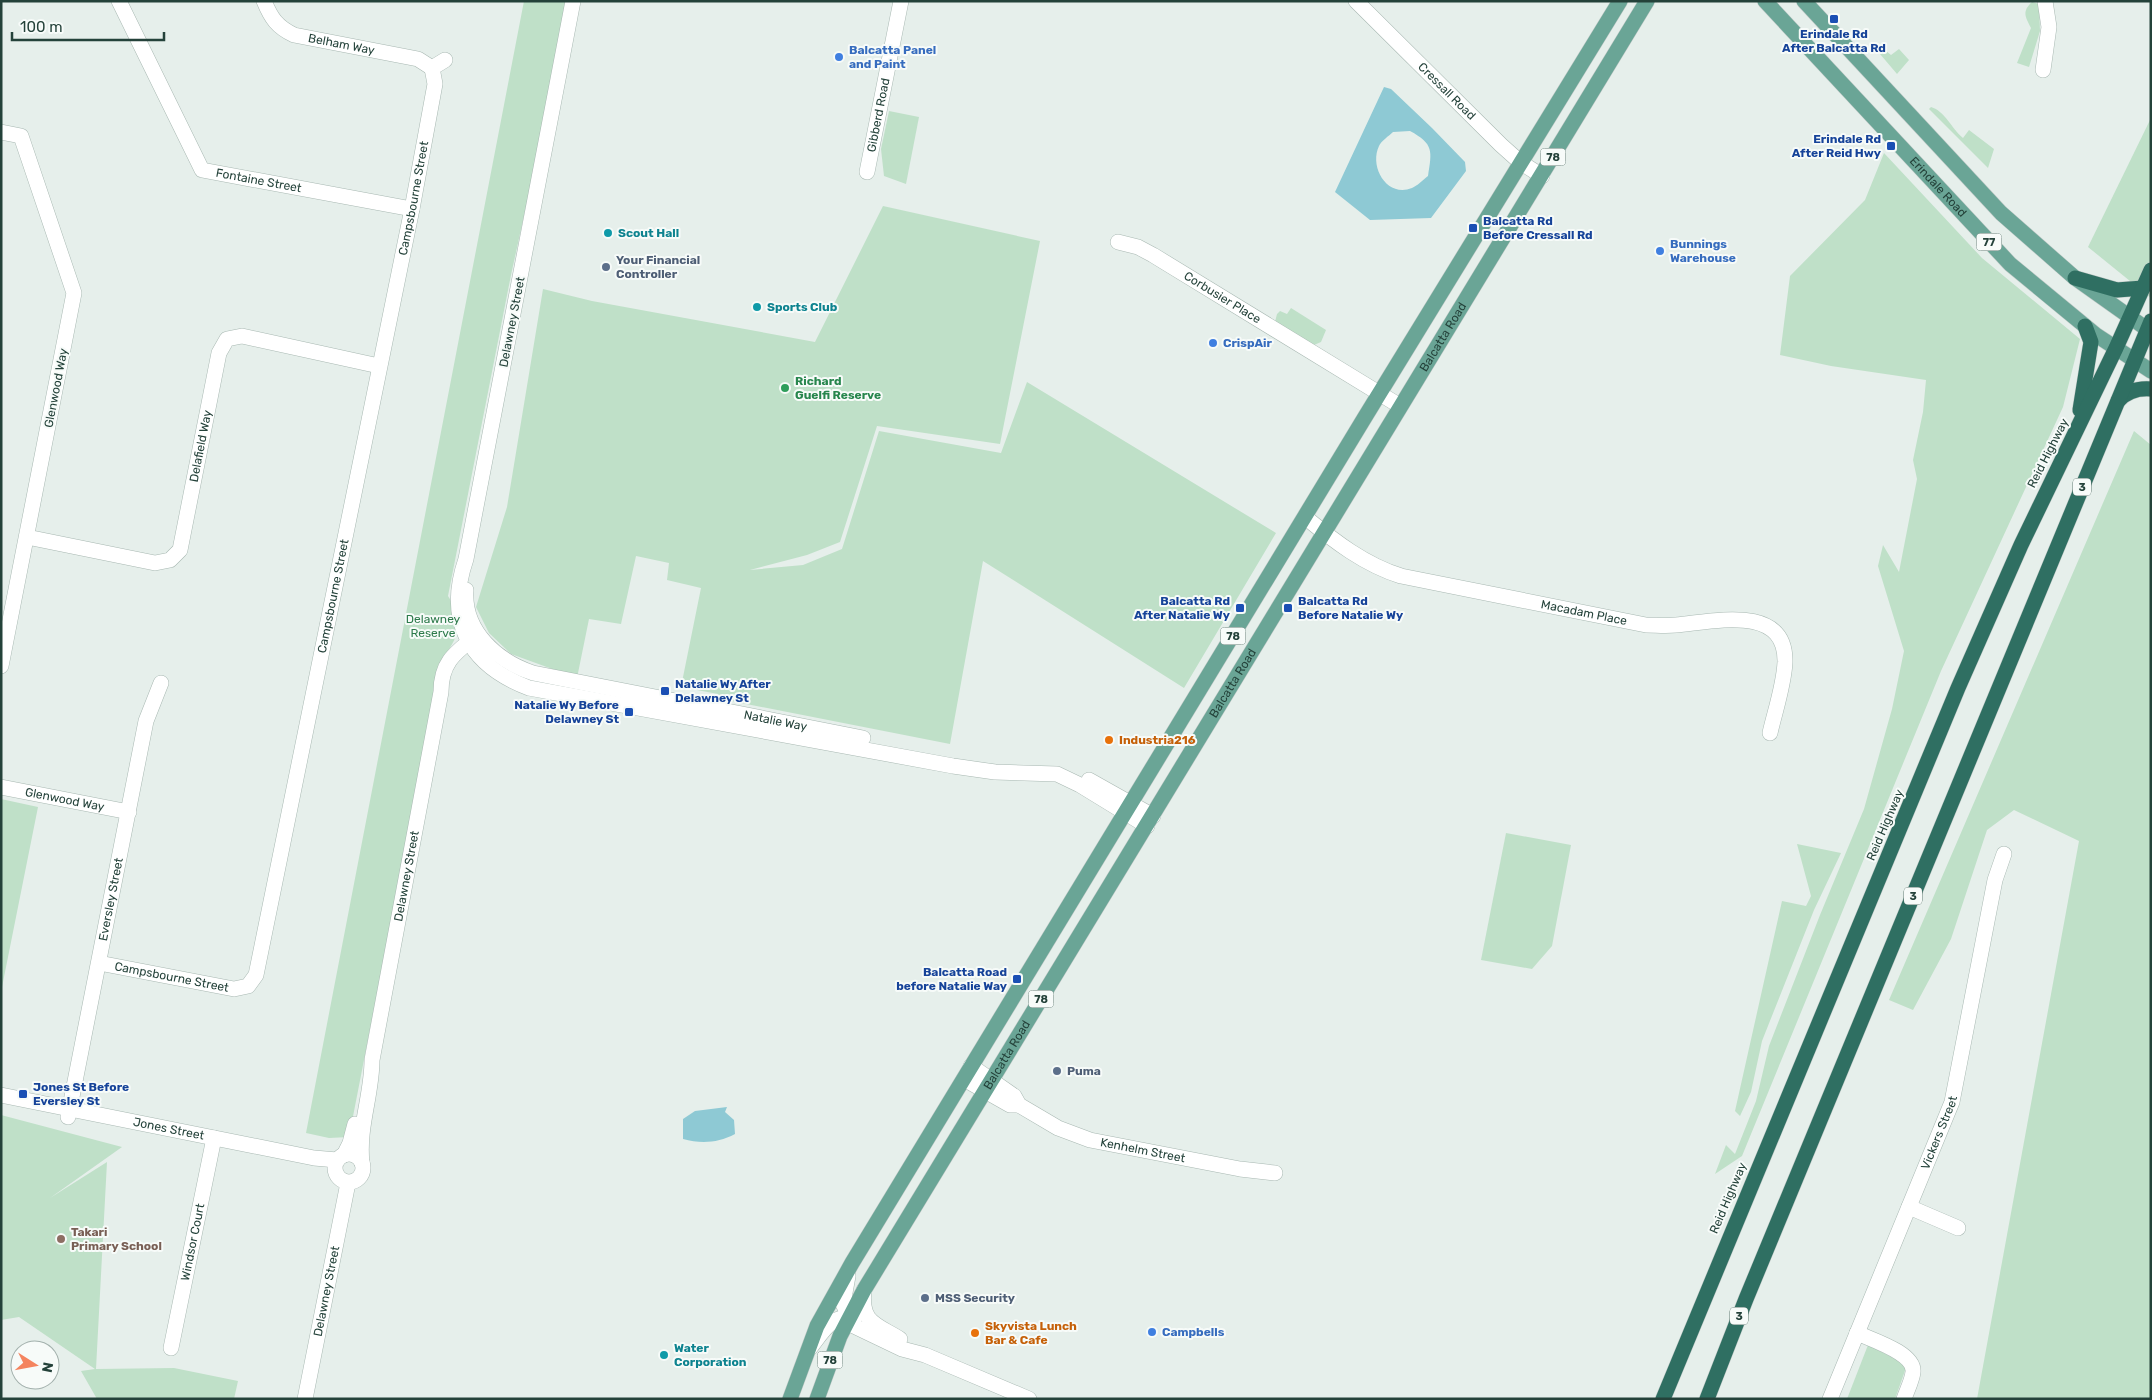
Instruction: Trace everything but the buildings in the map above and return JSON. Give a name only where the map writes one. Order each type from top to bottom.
[{"type":"highway","name":"Reid Highway","points":[[1663,1399],[1932,749],[2021,545],[2116,348],[2151,270]]},
{"type":"highway","points":[[2075,278],[2117,290],[2143,288]]},
{"type":"highway","points":[[2076,432],[2090,352],[2090,334],[2085,326]]},
{"type":"highway","name":"3","points":[[1707,1399],[1752,1283],[2052,557],[2149,328]]},
{"type":"highway","points":[[2118,401],[2131,391],[2142,388],[2151,389]]},
{"type":"main road","name":"Balcatta Road","points":[[790,1399],[806,1354],[824,1313],[852,1263],[1520,162],[1620,1]]},
{"type":"main road","name":"Balcatta Road","points":[[817,1399],[840,1336],[864,1290],[1647,1]]},
{"type":"main road","name":"Erindale Road","points":[[1765,1],[2010,264],[2085,326],[2151,371]]},
{"type":"main road","name":"77","points":[[1804,1],[2001,213],[2075,278],[2130,318],[2149,328]]},
{"type":"street","name":"Fontaine Street","points":[[119,1],[202,170],[412,209]]},
{"type":"street","name":"Belham Way","points":[[264,1],[272,18],[281,29],[294,35],[418,59],[432,68]]},
{"type":"street","name":"Delawney Street","points":[[362,1163],[361,1132],[372,1076],[372,1060],[444,668],[476,642],[460,618],[459,578],[466,558],[573,1]]},
{"type":"street","name":"Gibberd Road","points":[[867,172],[901,1]]},
{"type":"street","name":"Cressall Road","points":[[1356,1],[1520,162],[1542,176]]},
{"type":"street","points":[[2043,70],[2049,27],[2045,1]]},
{"type":"street","points":[[432,68],[445,60]]},
{"type":"street","name":"Campsbourne Street","points":[[99,963],[234,989],[248,986],[256,975],[412,209],[435,84],[432,68]]},
{"type":"street","name":"Glenwood Way","points":[[1,132],[21,136],[74,293],[27,537],[6,615],[1,666]]},
{"type":"street","name":"Corbusier Place","points":[[1118,242],[1138,247],[1155,256],[1400,406]]},
{"type":"street","name":"Delafield Way","points":[[27,537],[156,563],[170,560],[180,550],[219,353],[227,338],[242,336],[379,366]]},
{"type":"street","name":"Macadam Place","points":[[1305,517],[1324,533],[1366,560],[1396,574],[1417,580],[1646,625],[1675,625],[1732,619],[1756,622],[1768,627],[1779,637],[1784,648],[1785,663],[1770,733]]},
{"type":"street","name":"Natalie Way","points":[[476,642],[509,679],[530,688],[953,766],[996,772],[1058,774],[1150,821]]},
{"type":"street","name":"Eversley Street","points":[[69,1114],[146,721],[161,683]]},
{"type":"street","name":"Glenwood Way","points":[[1,787],[129,812]]},
{"type":"street","name":"Vickers Street","points":[[1830,1399],[1952,1102],[1995,880],[2004,854]]},
{"type":"street","name":"Delawney Street","points":[[339,1162],[350,1143],[365,1073],[372,1060]]},
{"type":"street","name":"Kenhelm Street","points":[[968,1072],[988,1086],[1014,1096],[1019,1105],[1058,1128],[1090,1140],[1240,1169],[1275,1173]]},
{"type":"street","name":"Jones Street","points":[[1,1096],[69,1114]]},
{"type":"street","name":"Jones Street","points":[[1,1104],[69,1114],[213,1142],[339,1162],[352,1155],[362,1163]]},
{"type":"street","name":"Windsor Court","points":[[171,1348],[213,1142]]},
{"type":"street","points":[[339,1162],[340,1180],[348,1183],[360,1178],[363,1168],[362,1163]]},
{"type":"street","name":"Delawney Street","points":[[306,1399],[348,1183]]},
{"type":"street","points":[[1908,1207],[1958,1228]]},
{"type":"street","points":[[850,1319],[843,1304],[844,1291],[852,1263]]},
{"type":"street","points":[[864,1290],[862,1307],[867,1318],[925,1355]]},
{"type":"street","points":[[806,1354],[829,1324],[841,1316],[850,1319],[902,1349],[925,1355],[1029,1399]]},
{"type":"street","points":[[850,1319],[867,1318]]},
{"type":"street","points":[[1857,1333],[1903,1354],[1911,1361],[1913,1371],[1904,1399]]},
{"type":"green space","name":"Delawney Reserve","points":[[524,1],[571,1],[511,275],[448,596],[457,613],[458,628],[453,643],[442,659],[349,1137],[329,1138],[306,1133]]},
{"type":"green space","points":[[2032,2],[2039,4],[2040,31],[2029,67],[2017,63],[2031,28],[2026,18],[2026,9]]},
{"type":"green space","points":[[1899,49],[1909,60],[1897,74],[1880,54],[1885,50],[1891,55]]},
{"type":"green space","points":[[1931,107],[1940,112],[1963,138],[1969,130],[1994,149],[1988,168],[1929,109]]},
{"type":"green space","points":[[889,111],[919,117],[906,184],[884,176],[881,149]]},
{"type":"green space","points":[[2151,118],[2151,298],[2088,247]]},
{"type":"green space","points":[[1884,153],[1982,258],[2080,339],[2063,407],[1941,671],[1742,1156],[1715,1174],[1726,1145],[1735,1154],[1756,1101],[1769,1046],[1864,809],[1892,709],[1904,651],[1878,566],[1883,545],[1899,572],[1917,479],[1913,460],[1923,412],[1926,380],[1831,366],[1780,355],[1790,276],[1865,200]]},
{"type":"green space","points":[[883,206],[1040,241],[1000,444],[877,426],[840,542],[807,555],[750,570],[803,565],[842,549],[879,431],[1001,453],[1027,382],[1276,533],[1184,688],[983,561],[950,744],[721,699],[718,694],[681,687],[701,588],[667,580],[669,563],[636,556],[621,624],[589,619],[577,678],[511,654],[489,633],[476,607],[507,507],[543,289],[592,301],[815,342]]},
{"type":"green space","points":[[1291,308],[1326,330],[1321,342],[1314,345],[1275,322],[1280,311],[1287,314]]},
{"type":"green space","points":[[2134,431],[2151,445],[2151,1399],[1977,1399],[2079,841],[2014,810],[1987,830],[1951,939],[1913,1010],[1889,1000]]},
{"type":"green space","points":[[1,799],[38,807],[1,992]]},
{"type":"green space","points":[[1506,833],[1571,845],[1552,946],[1532,969],[1481,960]]},
{"type":"green space","points":[[1797,844],[1841,853],[1814,910],[1762,1041],[1751,1092],[1740,1116],[1735,1111],[1782,901],[1806,906],[1811,896]]},
{"type":"green space","name":"Takari Primary School","points":[[1,1115],[122,1147],[50,1198],[107,1162],[96,1369],[174,1368],[238,1381],[234,1399],[97,1399],[81,1371],[95,1369],[60,1345],[60,1340],[53,1340],[19,1317],[1,1320]]},
{"type":"green space","points":[[1868,1345],[1907,1365],[1895,1399],[1847,1399]]},
{"type":"water","points":[[1384,87],[1391,89],[1465,162],[1466,171],[1431,218],[1370,220],[1335,192]],"holes":[[[1410,131],[1424,140],[1430,149],[1428,176],[1412,188],[1395,189],[1382,179],[1378,171],[1376,163],[1379,146],[1393,132]]]},
{"type":"water","points":[[727,1107],[725,1112],[734,1120],[735,1134],[709,1142],[683,1139],[683,1119],[695,1111]]},
{"type":"place","name":"Erindale Rd After Balcatta Rd","points":[[1834,19]]},
{"type":"place","name":"Balcatta Panel and Paint","points":[[839,57]]},
{"type":"place","name":"Erindale Rd After Reid Hwy","points":[[1891,146]]},
{"type":"place","name":"Balcatta Rd Before Cressall Rd","points":[[1473,228]]},
{"type":"place","name":"Scout Hall","points":[[608,233]]},
{"type":"place","name":"Bunnings Warehouse","points":[[1660,251]]},
{"type":"place","name":"Your Financial Controller","points":[[606,267]]},
{"type":"place","name":"Sports Club","points":[[757,307]]},
{"type":"place","name":"CrispAir","points":[[1213,343]]},
{"type":"place","name":"Richard Guelfi Reserve","points":[[785,388]]},
{"type":"place","name":"Balcatta Rd After Natalie Wy","points":[[1240,608]]},
{"type":"place","name":"Balcatta Rd Before Natalie Wy","points":[[1288,608]]},
{"type":"place","name":"Natalie Wy After Delawney St","points":[[665,691]]},
{"type":"place","name":"Natalie Wy Before Delawney St","points":[[629,712]]},
{"type":"place","name":"Industria216","points":[[1109,740]]},
{"type":"place","name":"Balcatta Road before Natalie Way","points":[[1017,979]]},
{"type":"place","name":"Puma","points":[[1057,1071]]},
{"type":"place","name":"Jones St Before Eversley St","points":[[23,1094]]},
{"type":"place","name":"Takari Primary School","points":[[61,1239]]},
{"type":"place","name":"MSS Security","points":[[925,1298]]},
{"type":"place","name":"Campbells","points":[[1152,1332]]},
{"type":"place","name":"Skyvista Lunch Bar & Cafe","points":[[975,1333]]},
{"type":"place","name":"Water Corporation","points":[[664,1355]]}]
